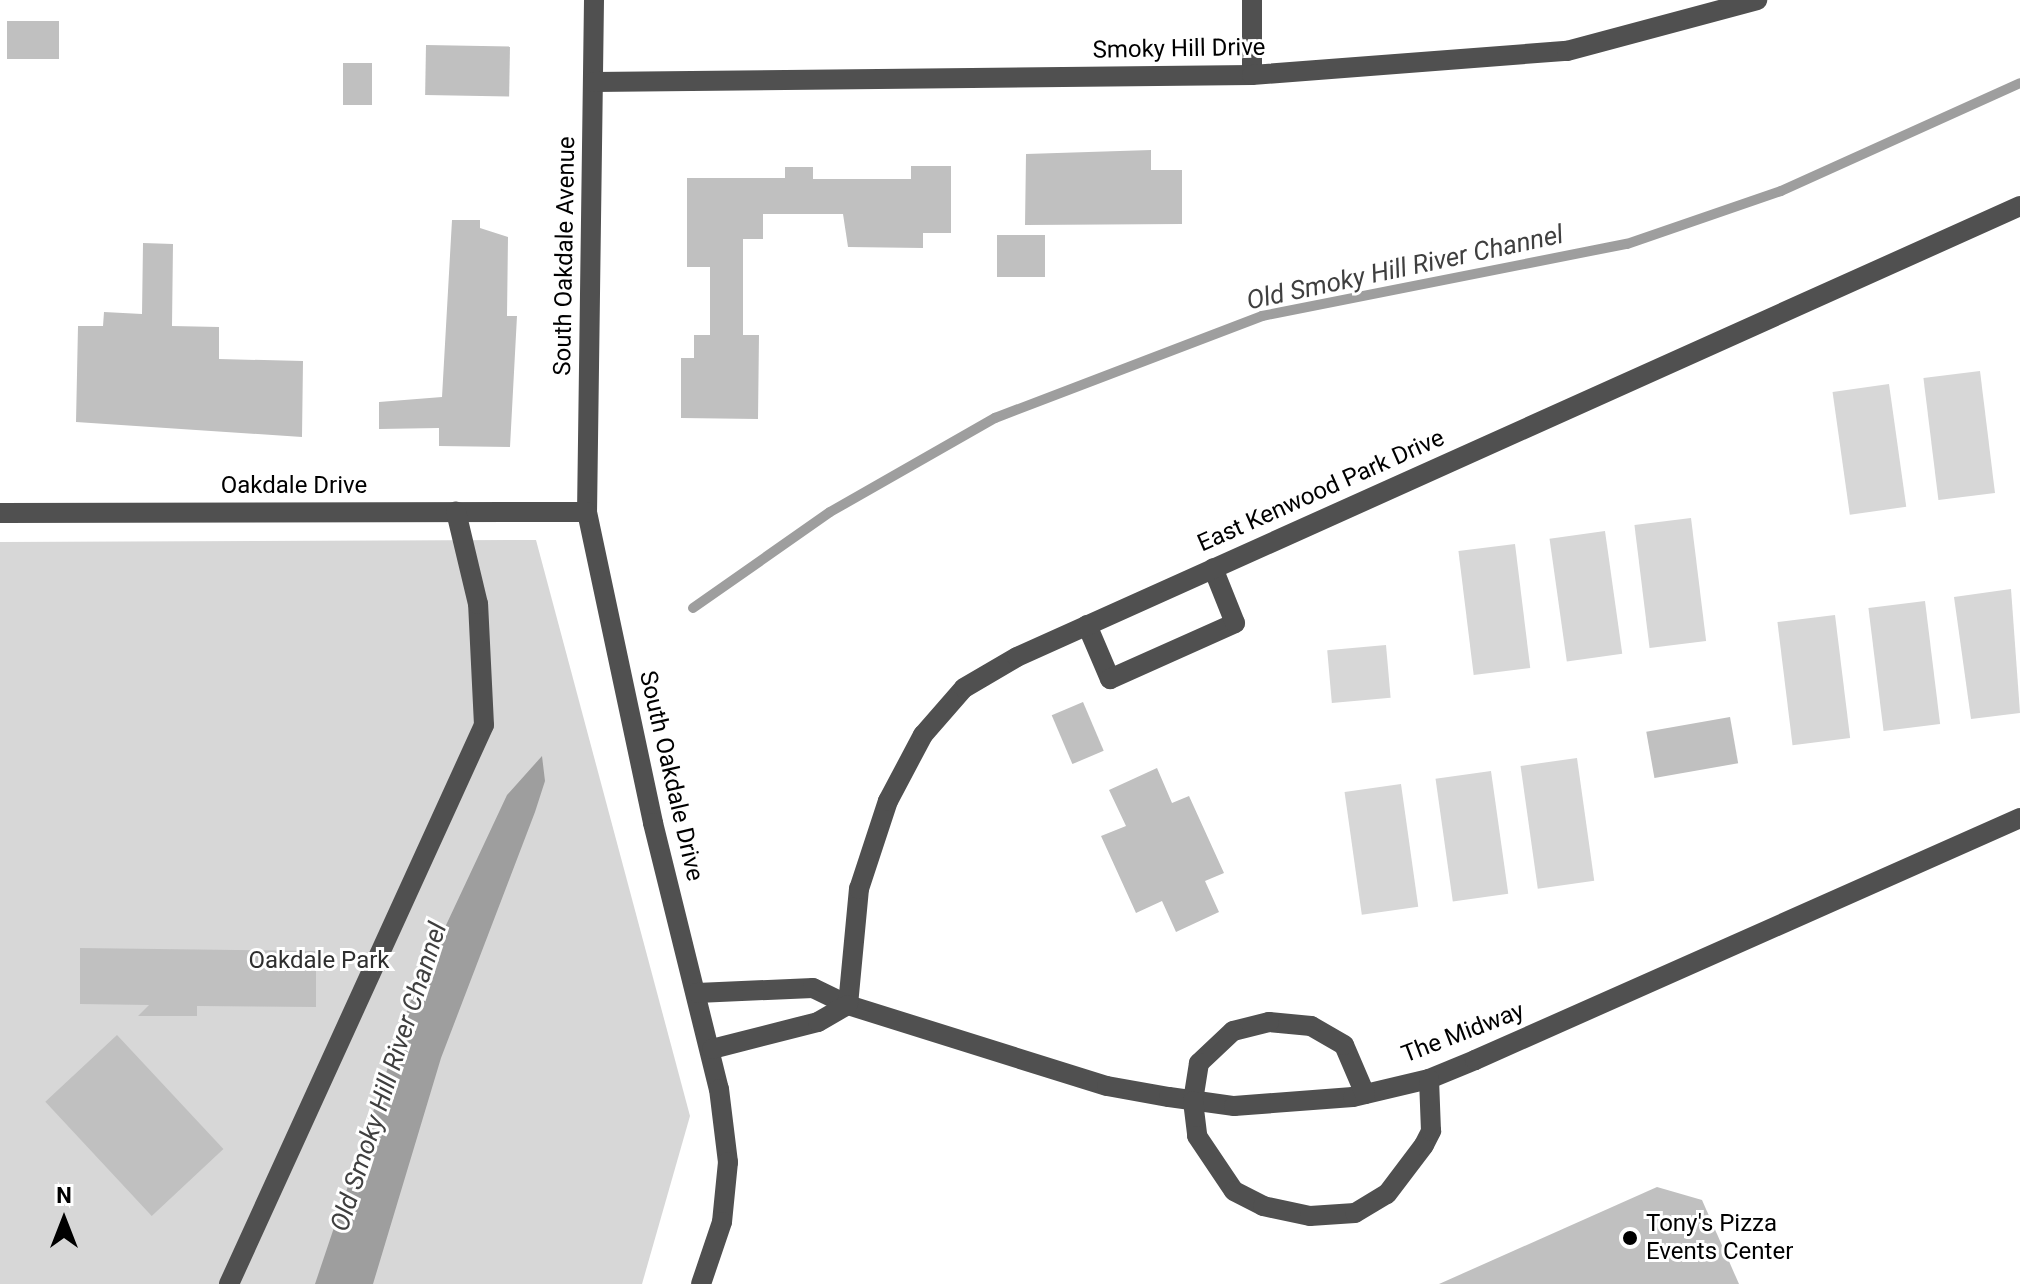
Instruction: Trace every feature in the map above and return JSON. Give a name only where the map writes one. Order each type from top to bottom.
[{"type":"street","name":"South Oakdale Avenue","points":[[587,512],[594,0]]},
{"type":"street","points":[[1252,0],[1252,75]]},
{"type":"street","name":"Smoky Hill Drive","points":[[594,82],[1252,75],[1567,51],[1757,0]]},
{"type":"street","name":"East Kenwood Park Drive","points":[[848,1005],[859,889],[888,801],[923,735],[964,688],[1087,625],[2020,206]]},
{"type":"street","points":[[229,1284],[484,725],[478,604],[456,512]]},
{"type":"street","name":"Oakdale Drive","points":[[0,513],[587,512]]},
{"type":"street","name":"South Oakdale Drive","points":[[587,512],[653,823],[712,1049],[728,1162],[722,1222],[701,1284]]},
{"type":"street","points":[[1087,625],[1110,679],[1235,623],[1213,568]]},
{"type":"street","name":"The Midway","points":[[697,993],[813,988],[848,1005],[1107,1086],[1193,1101],[1234,1106],[1365,1094],[1429,1079],[2020,818]]},
{"type":"street","points":[[712,1049],[818,1022],[848,1005]]},
{"type":"street","points":[[1365,1094],[1344,1045],[1311,1026],[1269,1022],[1233,1031],[1199,1063],[1193,1101],[1197,1136],[1234,1191],[1263,1206],[1310,1216],[1355,1213],[1387,1194],[1424,1145],[1431,1131],[1429,1079]]},
{"type":"green space","points":[[1980,371],[1995,493],[1938,500],[1923,378]]},
{"type":"green space","points":[[1889,384],[1906,507],[1850,515],[1833,392]]},
{"type":"green space","points":[[1691,518],[1706,641],[1650,648],[1634,525]]},
{"type":"green space","points":[[1605,531],[1622,654],[1567,662],[1550,539]]},
{"type":"green space","name":"Oakdale Park","points":[[536,540],[690,1116],[642,1284],[0,1284],[0,542]]},
{"type":"green space","points":[[1515,544],[1530,668],[1474,675],[1458,551]]},
{"type":"green space","points":[[2011,589],[2020,713],[1971,719],[1954,597]]},
{"type":"green space","points":[[1925,601],[1940,724],[1884,731],[1868,608]]},
{"type":"green space","points":[[1835,615],[1850,738],[1793,745],[1777,622]]},
{"type":"green space","points":[[1386,645],[1391,698],[1332,703],[1327,650]]},
{"type":"green space","points":[[1577,758],[1594,881],[1538,889],[1521,766]]},
{"type":"green space","points":[[1491,771],[1508,894],[1453,902],[1436,779]]},
{"type":"green space","points":[[1401,784],[1418,907],[1362,915],[1345,792]]},
{"type":"water","points":[[542,756],[545,781],[441,1058],[373,1284],[315,1284],[410,1002],[507,795]]},
{"type":"building","points":[[7,21],[59,21],[59,59],[7,59]]},
{"type":"building","points":[[426,45],[510,46],[509,96],[425,95]]},
{"type":"building","points":[[343,63],[372,63],[372,105],[343,105]]},
{"type":"building","points":[[1151,150],[1151,170],[1182,170],[1182,224],[1025,225],[1026,154]]},
{"type":"building","points":[[911,166],[951,166],[951,233],[923,233],[923,248],[848,247],[843,214],[763,214],[763,239],[743,239],[743,335],[759,335],[758,419],[681,418],[681,358],[694,358],[694,335],[710,335],[710,267],[687,267],[687,178],[785,178],[785,167],[813,167],[813,179],[911,179]]},
{"type":"building","points":[[452,220],[480,220],[480,228],[508,237],[507,316],[517,316],[510,447],[439,446],[439,428],[379,429],[379,402],[442,397]]},
{"type":"building","points":[[997,235],[1045,235],[1045,277],[997,277]]},
{"type":"building","points":[[143,243],[173,244],[172,326],[219,327],[219,359],[303,361],[302,437],[76,422],[78,326],[103,326],[104,312],[142,314]]},
{"type":"building","points":[[1083,702],[1104,751],[1072,764],[1052,715]]},
{"type":"building","points":[[1730,717],[1738,763],[1654,778],[1646,732]]},
{"type":"building","points":[[1157,768],[1172,803],[1189,796],[1224,873],[1205,881],[1219,912],[1176,932],[1162,901],[1136,913],[1101,836],[1126,826],[1109,790]]},
{"type":"building","points":[[80,948],[316,951],[316,1007],[197,1006],[197,1016],[138,1016],[149,1005],[80,1004]]},
{"type":"building","points":[[117,1035],[223,1149],[152,1216],[45,1102]]},
{"type":"building","name":"Tony's Pizza Events Center","points":[[1657,1187],[1702,1200],[1739,1284],[1439,1284]]},
{"type":"waterway","name":"Old Smoky Hill River Channel","points":[[693,608],[830,512],[995,418],[1262,316],[1627,244],[1781,191],[2020,83]]},
{"type":"place","name":"Tony's Pizza Events Center","points":[[1630,1238]]}]
